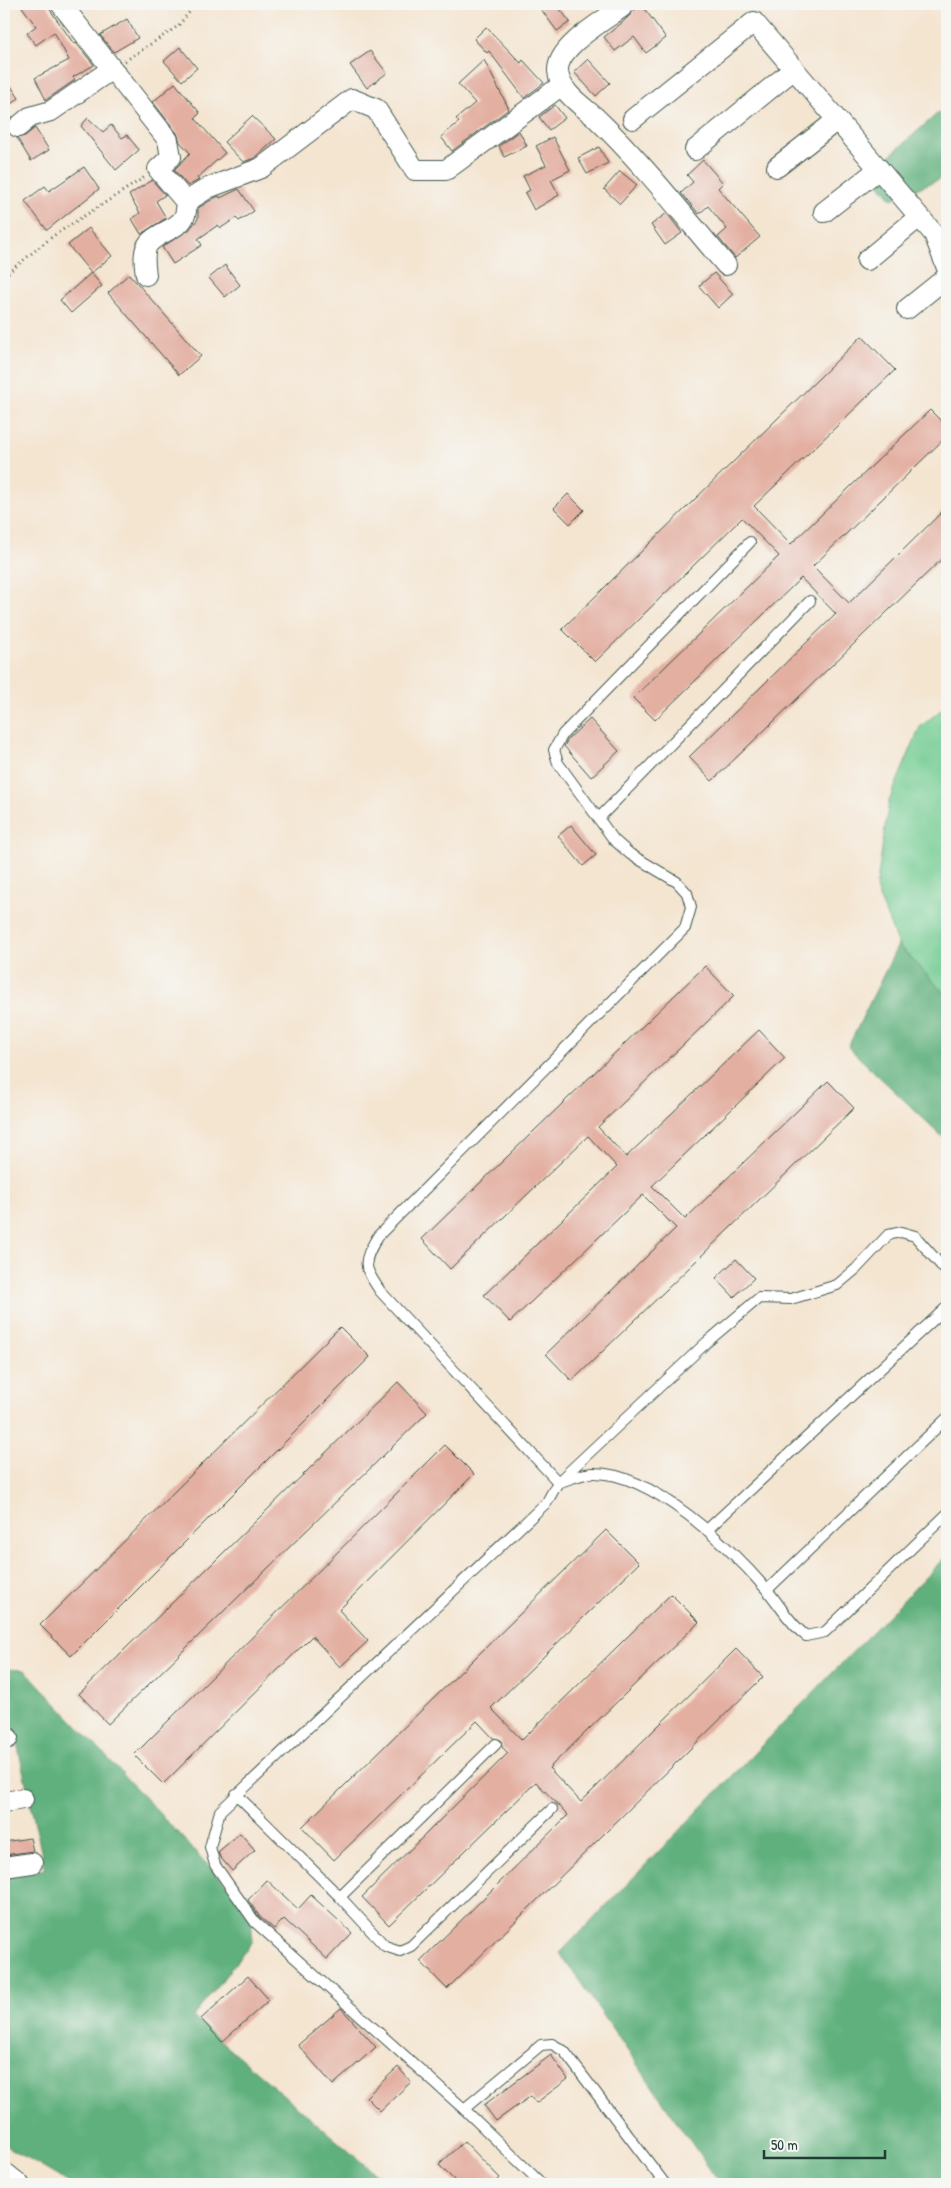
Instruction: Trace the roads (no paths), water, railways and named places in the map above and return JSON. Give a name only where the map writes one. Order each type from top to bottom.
[{"type":"street","points":[[61,4],[168,140],[171,157],[158,169],[186,202],[188,211],[183,220],[148,244],[145,252],[146,275]]},
{"type":"street","points":[[622,4],[621,8],[571,45],[562,56],[558,70],[562,85],[626,148],[726,266]]},
{"type":"street","points":[[632,119],[754,22],[919,217],[941,231],[947,268]]},
{"type":"street","points":[[18,127],[30,117],[51,112],[112,69]]},
{"type":"street","points":[[695,150],[794,69]]},
{"type":"street","points":[[186,202],[208,188],[260,168],[352,100],[376,109],[415,170],[446,170],[562,85]]},
{"type":"street","points":[[777,167],[837,120]]},
{"type":"street","points":[[824,212],[879,169]]},
{"type":"street","points":[[867,260],[919,217]]},
{"type":"street","points":[[908,309],[947,277]]},
{"type":"street","points":[[4,1867],[32,1863]]},
{"type":"street","points":[[4,2172],[19,2184]]},
{"type":"lane","points":[[558,1482],[380,1291],[366,1269],[368,1253],[378,1236],[685,928],[690,907],[686,893],[677,882],[625,850],[614,840],[558,763],[554,750],[563,734],[750,542]]},
{"type":"lane","points":[[599,818],[810,601]]},
{"type":"lane","points":[[542,2184],[464,2109],[255,1922],[215,1865],[210,1847],[220,1811],[547,1502],[558,1482],[708,1342],[759,1298],[791,1299],[837,1285],[856,1269],[888,1235],[901,1232],[915,1236],[947,1272]]},
{"type":"lane","points":[[707,1530],[947,1307]]},
{"type":"lane","points":[[767,1590],[947,1418]]},
{"type":"lane","points":[[558,1482],[592,1473],[622,1477],[647,1487],[707,1530],[767,1590],[795,1627],[806,1636],[825,1632],[947,1514]]},
{"type":"lane","points":[[340,1897],[496,1744]]},
{"type":"lane","points":[[236,1794],[340,1897],[385,1946],[400,1951],[411,1946],[552,1809]]},
{"type":"lane","points":[[464,2109],[541,2045],[552,2044],[564,2051],[665,2184]]}]
